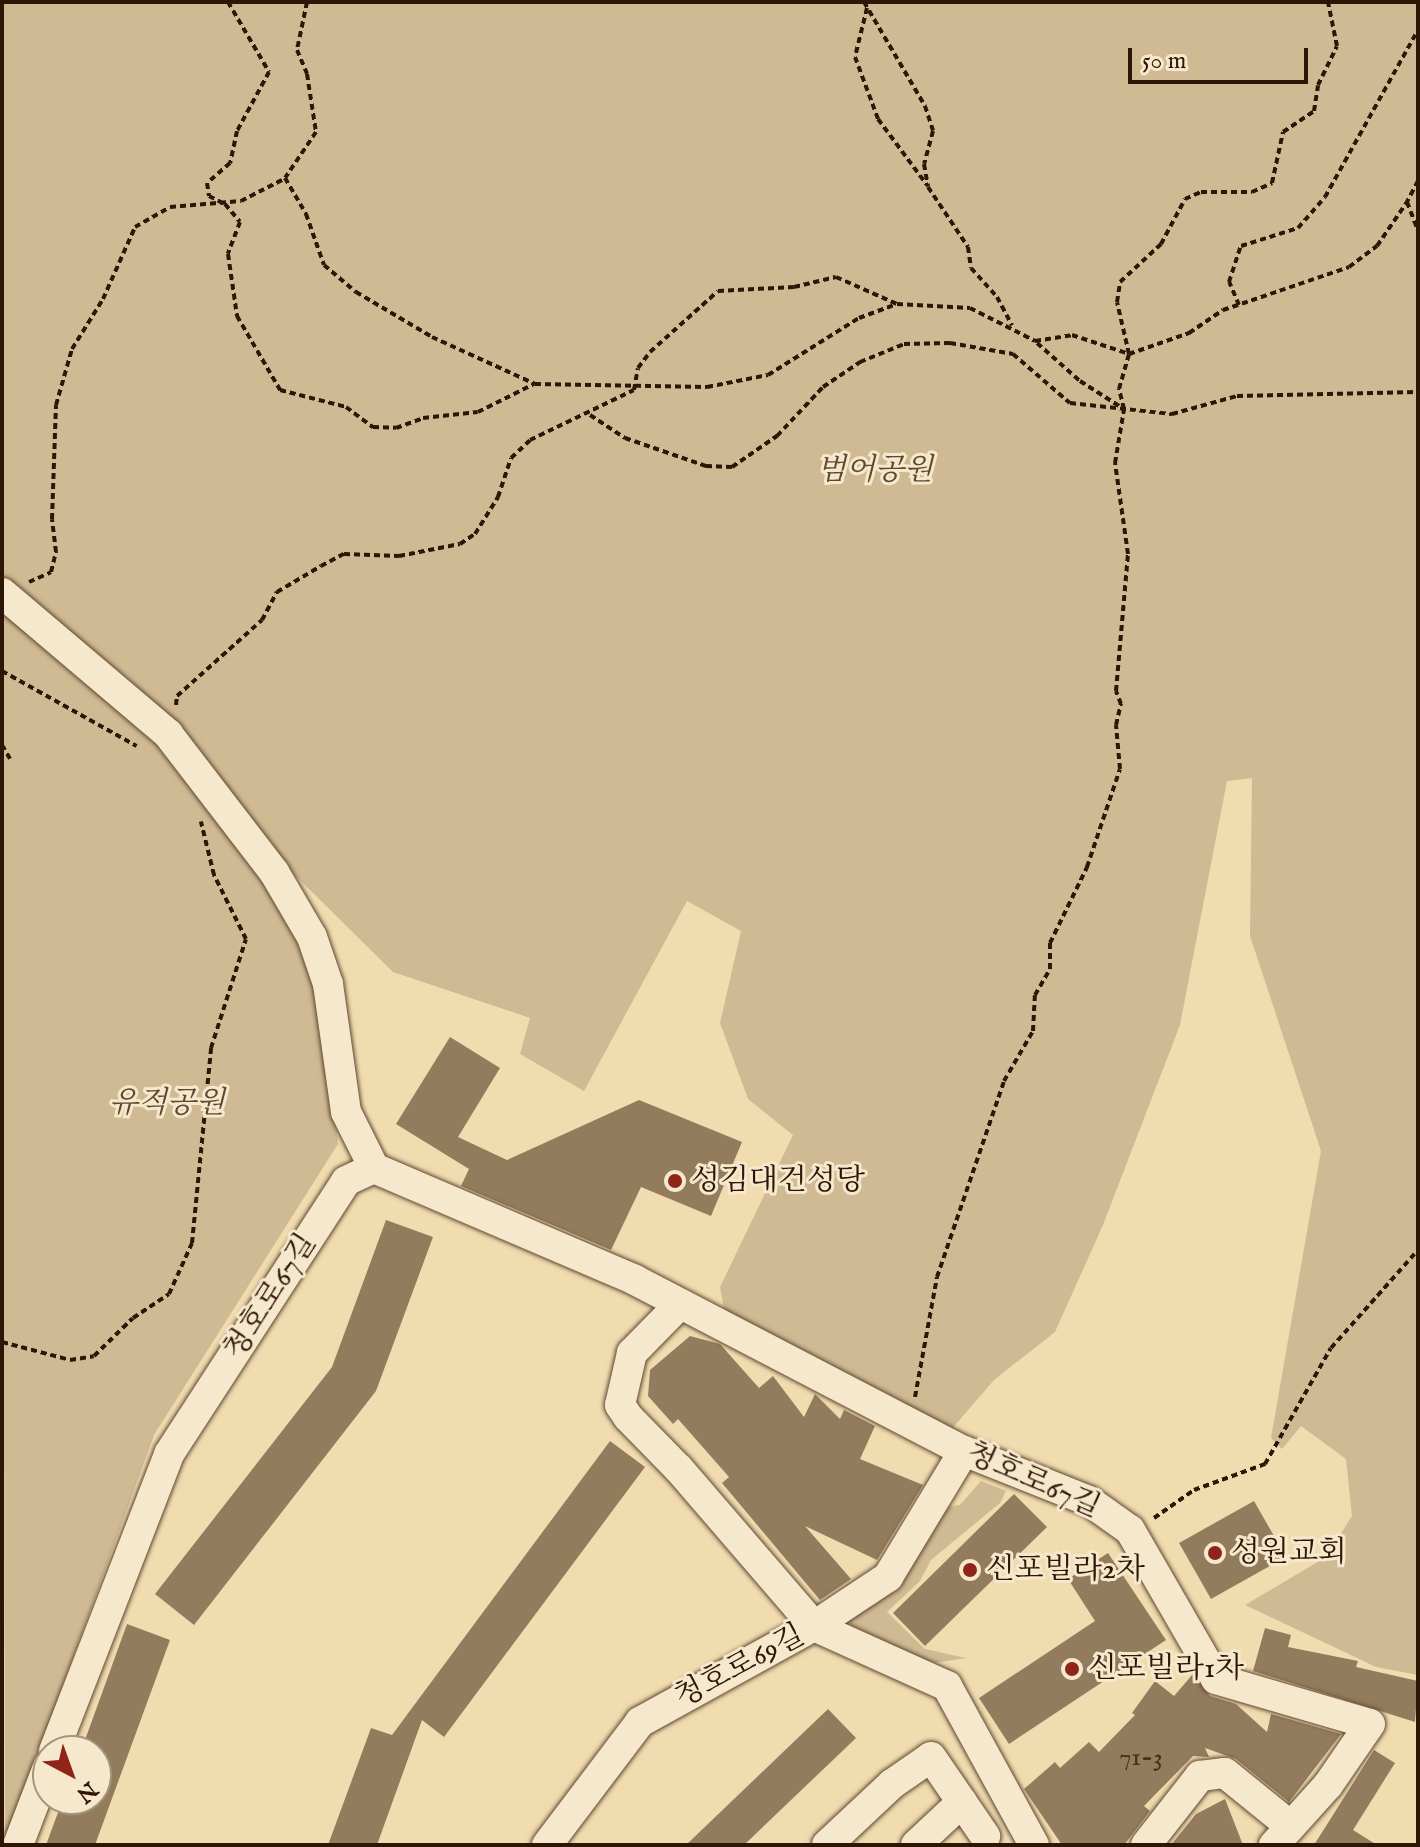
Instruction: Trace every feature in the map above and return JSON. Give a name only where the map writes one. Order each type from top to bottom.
[{"type":"street","points":[[9,587],[172,739],[274,872],[312,937],[328,984],[346,1112],[374,1168]]},
{"type":"street","name":"청호로67길","points":[[60,1735],[169,1454],[346,1181],[374,1168],[680,1304],[964,1451],[1089,1501],[1133,1535],[1216,1679],[1370,1724],[1328,1785],[1281,1835]]},
{"type":"street","points":[[680,1304],[632,1353],[620,1405],[814,1626],[888,1577],[964,1451]]},
{"type":"street","name":"청호로69길","points":[[547,1845],[640,1722],[814,1626],[947,1686],[1034,1845]]},
{"type":"street","points":[[827,1845],[892,1784],[931,1757],[985,1836]]},
{"type":"street","points":[[1146,1845],[1200,1776],[1225,1773],[1281,1835]]},
{"type":"street","points":[[916,1845],[962,1802]]},
{"type":"street","points":[[18,1845],[32,1809]]},
{"type":"path","points":[[228,2],[269,72],[237,131],[230,163],[207,183],[209,196],[224,203],[240,222],[228,254],[237,316],[280,390],[346,407],[373,427],[396,428],[423,418],[478,412],[535,384]]},
{"type":"path","points":[[9,587],[51,572],[56,552],[52,519],[56,405],[72,349],[103,299],[126,243],[153,213],[170,207],[224,203],[260,194],[285,178],[316,132],[307,74],[297,50],[307,2]]},
{"type":"path","points":[[910,1423],[937,1277],[1004,1081],[1033,1031],[1035,995],[1050,969],[1050,943],[1087,867],[1120,769],[1116,725],[1121,704],[1116,691],[1128,554],[1115,463],[1124,409],[1119,389],[1129,354],[1117,302],[1120,282],[1161,244],[1173,211],[1185,199],[1201,192],[1252,192],[1272,183],[1283,132],[1314,111],[1318,85],[1337,46],[1328,2]]},
{"type":"path","points":[[866,5],[925,106],[933,131],[924,164],[928,187]]},
{"type":"path","points":[[866,5],[855,57],[878,119],[968,247],[971,268],[997,297],[1013,327]]},
{"type":"path","points":[[1239,305],[1229,282],[1241,246],[1298,228],[1325,197],[1418,30]]},
{"type":"path","points":[[285,178],[306,214],[324,265],[356,292],[432,337],[535,384],[637,383],[707,387],[768,375],[859,318],[897,304]]},
{"type":"path","points":[[1035,341],[1072,335],[1129,354],[1189,333],[1239,305],[1349,267],[1377,246],[1418,181]]},
{"type":"path","points":[[1407,202],[1418,230]]},
{"type":"path","points":[[2,671],[156,757],[172,739],[177,696],[244,640],[277,592],[344,554],[399,556],[460,544],[489,516],[511,458],[553,427],[590,415],[634,390],[638,368],[650,352],[718,291],[739,286],[794,287],[836,277],[897,304],[970,308],[1013,327],[1035,341],[1080,381],[1124,409]]},
{"type":"path","points":[[590,415],[625,438],[706,466],[732,467],[757,454],[823,387],[860,362],[904,344],[950,343],[1013,354],[1070,403],[1172,414],[1237,396],[1418,392]]},
{"type":"path","points":[[2,745],[10,759]]},
{"type":"path","points":[[2,1342],[70,1360],[94,1356],[133,1318],[169,1294],[192,1243],[211,1048],[246,939],[214,875],[201,822],[192,809]]},
{"type":"path","points":[[1133,1535],[1194,1490],[1265,1464],[1331,1348],[1418,1250]]},
{"type":"green space","name":"범어공원","points":[[2,2],[1418,2],[1418,1675],[1376,1667],[1245,1605],[1326,1557],[1352,1516],[1346,1459],[1301,1426],[1282,1449],[1271,1438],[1321,1151],[1250,936],[1252,778],[1227,781],[1180,1025],[1103,1225],[1055,1332],[994,1380],[950,1431],[725,1315],[720,1287],[793,1135],[748,1099],[720,1023],[741,931],[687,901],[584,1091],[520,1054],[530,1018],[393,972],[2,586]]},
{"type":"green space","name":"유적공원","points":[[2,608],[163,741],[267,877],[322,987],[338,1144],[154,1435],[45,1735],[32,1735],[32,1771],[5,1845]]},
{"type":"green space","points":[[981,1481],[1006,1491],[1000,1503],[931,1560],[920,1581],[887,1612],[925,1649],[966,1658],[929,1664],[859,1636],[846,1617],[946,1507],[960,1505]]},
{"type":"building","points":[[450,1037],[500,1068],[458,1137],[507,1160],[639,1100],[742,1142],[711,1216],[641,1187],[611,1250],[461,1186],[469,1169],[396,1124]]},
{"type":"building","points":[[386,1220],[433,1237],[376,1391],[194,1625],[155,1594],[332,1367]]},
{"type":"building","points":[[690,1336],[720,1344],[759,1388],[773,1376],[804,1417],[815,1394],[840,1419],[844,1410],[875,1426],[860,1459],[923,1485],[877,1560],[805,1526],[851,1579],[820,1600],[722,1483],[729,1477],[678,1419],[673,1424],[648,1396],[650,1370]]},
{"type":"building","points":[[610,1441],[645,1467],[444,1737],[422,1720],[377,1845],[328,1845],[371,1728],[392,1735]]},
{"type":"building","name":"신포빌라2차","points":[[1014,1494],[1047,1527],[925,1646],[893,1613]]},
{"type":"building","points":[[1254,1501],[1286,1557],[1211,1599],[1179,1543]]},
{"type":"building","name":"신포빌라1차","points":[[1108,1553],[1166,1640],[1009,1744],[979,1698],[1095,1621],[1068,1579]]},
{"type":"building","points":[[127,1624],[170,1640],[112,1799],[112,1735],[87,1735]]},
{"type":"building","points":[[1265,1628],[1291,1635],[1288,1647],[1358,1661],[1356,1667],[1418,1681],[1415,1722],[1253,1671]]},
{"type":"building","points":[[1193,1674],[1210,1696],[1236,1704],[1267,1732],[1271,1714],[1341,1734],[1289,1802],[1236,1759],[1205,1748],[1209,1757],[1193,1756],[1144,1806],[1150,1811],[1124,1845],[1062,1845],[1024,1789],[1055,1762],[1060,1768],[1089,1742],[1099,1752],[1135,1715],[1132,1713],[1155,1681],[1174,1696]]},
{"type":"building","points":[[828,1709],[856,1738],[744,1845],[686,1845]]},
{"type":"building","points":[[1374,1750],[1395,1763],[1353,1830],[1377,1845],[1314,1845]]},
{"type":"building","points":[[1225,1799],[1243,1845],[1171,1845],[1196,1814]]},
{"type":"building","points":[[57,1815],[106,1815],[95,1845],[46,1845]]},
{"type":"place","name":"성김대건성당","points":[[675,1181]]},
{"type":"place","name":"성원교회","points":[[1215,1553]]},
{"type":"place","name":"신포빌라2차","points":[[970,1570]]},
{"type":"place","name":"신포빌라1차","points":[[1072,1669]]}]
